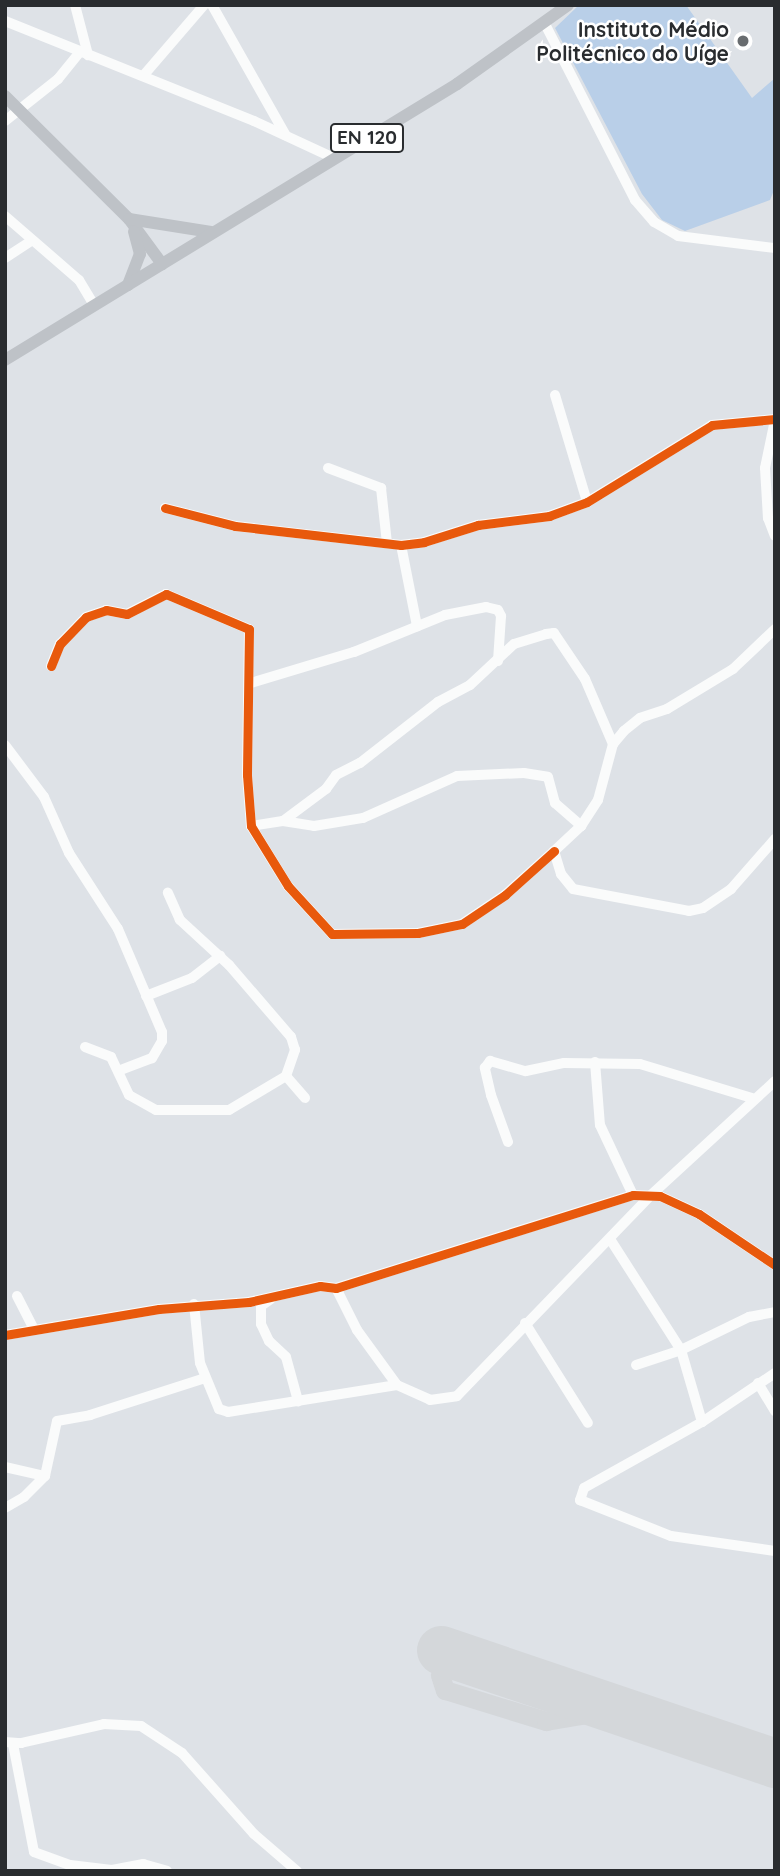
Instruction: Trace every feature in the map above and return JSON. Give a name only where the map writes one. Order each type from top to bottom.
[{"type":"main road","name":"EN 120","points":[[5,359],[211,232],[336,159],[545,24],[568,5]]},
{"type":"main road","points":[[5,96],[129,219],[162,264]]},
{"type":"main road","points":[[129,219],[211,232]]},
{"type":"main road","points":[[128,285],[140,254],[129,219]]},
{"type":"street","points":[[75,5],[83,54]]},
{"type":"street","points":[[143,76],[204,5]]},
{"type":"street","points":[[212,5],[286,136]]},
{"type":"street","points":[[5,21],[143,76],[336,159]]},
{"type":"street","points":[[545,24],[635,200],[654,222],[678,236],[775,248]]},
{"type":"street","points":[[5,121],[83,54]]},
{"type":"street","points":[[5,216],[30,242],[79,280],[94,305]]},
{"type":"street","points":[[5,258],[30,242]]},
{"type":"street","points":[[555,395],[587,502]]},
{"type":"street","points":[[165,508],[235,526],[401,545],[478,525],[549,516],[587,502],[712,425],[775,419],[765,468],[768,518],[775,536]]},
{"type":"street","points":[[328,468],[381,488],[387,543]]},
{"type":"street","points":[[401,545],[417,626]]},
{"type":"street","points":[[51,666],[60,644],[86,617],[106,610],[127,614],[166,594],[249,629],[251,683],[247,775],[251,826],[288,886],[332,934],[418,933],[463,924],[505,895],[581,826],[598,800],[613,744],[640,718],[667,709],[733,669],[775,629]]},
{"type":"street","points":[[251,683],[354,652],[445,615],[493,607],[502,623],[498,661]]},
{"type":"street","points":[[283,821],[326,789],[337,775],[360,762],[438,702],[470,685],[514,645],[554,633],[585,679],[613,744]]},
{"type":"street","points":[[5,745],[44,797],[69,853],[108,911],[146,996],[162,1041],[152,1058],[120,1070]]},
{"type":"street","points":[[251,826],[283,821],[314,826],[363,818],[457,776],[524,773],[548,776],[555,803],[581,826]]},
{"type":"street","points":[[554,851],[564,881],[573,889],[690,911],[703,908],[731,888],[775,839]]},
{"type":"street","points":[[85,1047],[104,1052],[120,1070],[129,1095],[148,1107],[217,1113],[250,1100],[286,1076],[295,1050],[293,1040],[220,956],[180,920],[168,893]]},
{"type":"street","points":[[146,996],[192,978],[220,956]]},
{"type":"street","points":[[508,1142],[491,1095],[485,1068],[490,1061],[526,1071],[595,1062],[639,1064],[752,1098]]},
{"type":"street","points":[[595,1062],[600,1125],[634,1195]]},
{"type":"street","points":[[286,1076],[306,1098]]},
{"type":"street","points":[[336,1288],[357,1330],[397,1385],[430,1401],[457,1396],[525,1322],[610,1240],[651,1195],[752,1098],[775,1081]]},
{"type":"street","points":[[298,1401],[286,1357],[266,1336],[260,1315],[267,1300],[281,1295],[320,1286],[336,1288],[634,1195],[651,1195],[699,1214],[772,1260]]},
{"type":"street","points":[[610,1240],[681,1350],[702,1422]]},
{"type":"street","points":[[5,1335],[33,1328],[194,1304],[281,1295]]},
{"type":"street","points":[[17,1296],[33,1328]]},
{"type":"street","points":[[194,1304],[205,1378],[219,1409],[228,1412],[397,1385]]},
{"type":"street","points":[[636,1365],[681,1350],[748,1317],[775,1312]]},
{"type":"street","points":[[525,1322],[588,1423]]},
{"type":"street","points":[[775,1373],[702,1422],[584,1488],[580,1500],[671,1536],[775,1551]]},
{"type":"street","points":[[5,1508],[24,1497],[45,1476],[57,1421],[90,1415],[205,1378]]},
{"type":"street","points":[[758,1383],[775,1411]]},
{"type":"street","points":[[5,1467],[45,1476]]},
{"type":"street","points":[[167,1871],[143,1864],[100,1869],[57,1862],[34,1852],[9,1743],[123,1722],[141,1726],[182,1753],[254,1834],[298,1871]]},
{"type":"shaded area","points":[[579,5],[686,5],[752,98],[775,78],[775,188],[770,200],[685,231],[662,220],[642,194],[555,28]]},
{"type":"taxiway","points":[[450,1653],[440,1675],[445,1690],[546,1721],[611,1710],[626,1713]]},
{"type":"runway","points":[[441,1650],[775,1763]]},
{"type":"cycle path","points":[[165,508],[235,526],[401,545],[424,542],[478,525],[549,516],[587,502],[712,425],[775,419]]},
{"type":"cycle path","points":[[51,666],[60,644],[86,617],[106,610],[127,614],[166,594],[249,629],[247,775],[251,826],[288,886],[332,934],[418,933],[462,924],[505,895],[554,851]]},
{"type":"cycle path","points":[[5,1335],[159,1309],[249,1302],[320,1286],[336,1288],[633,1195],[660,1196],[699,1214],[775,1265]]},
{"type":"place","name":"Instituto Médio Politécnico do Uíge","points":[[743,41]]}]
